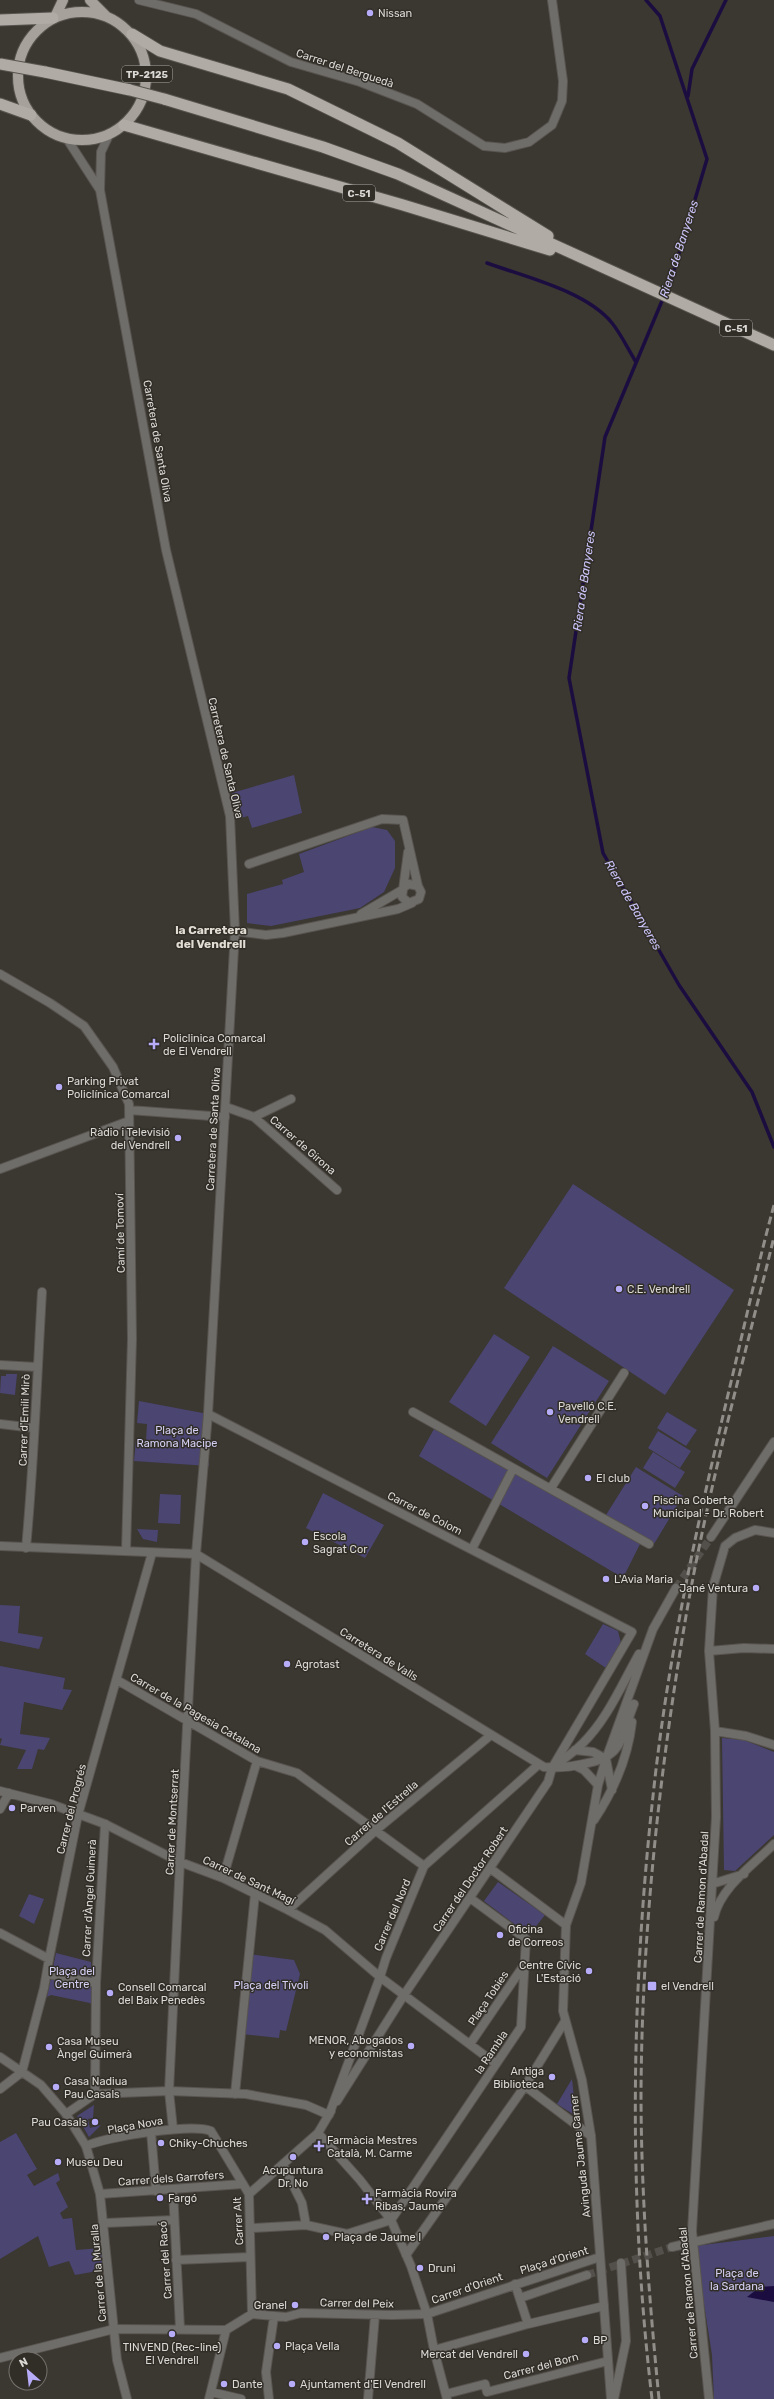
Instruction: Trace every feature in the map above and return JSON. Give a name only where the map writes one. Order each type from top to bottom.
[{"type":"highway","points":[[0,20],[54,18]]},
{"type":"highway","points":[[132,34],[160,52],[288,90],[398,143],[593,264]]},
{"type":"highway","name":"C-51","points":[[0,64],[130,90],[164,99],[323,147],[398,174],[774,345]]},
{"type":"highway","points":[[0,104],[31,115]]},
{"type":"highway","name":"C-51","points":[[124,125],[403,205],[593,264]]},
{"type":"main road","name":"TP-2125","points":[[54,18],[63,0]]},
{"type":"main road","name":"TP-2125","points":[[90,0],[106,16]]},
{"type":"main road","name":"TP-2125","points":[[80,11],[106,16],[116,20],[132,34],[142,51],[147,71],[145,91],[137,110],[124,125],[109,135],[89,140],[67,139],[47,130],[31,115],[20,93],[18,68],[26,44],[42,25],[54,18],[80,11]]},
{"type":"street","name":"Carrer del Berguedà","points":[[139,0],[196,14],[291,62],[360,82],[417,104],[484,146],[505,148],[529,142],[552,125],[562,101],[563,81],[552,0]]},
{"type":"street","points":[[100,190],[101,152],[109,135]]},
{"type":"street","points":[[67,139],[100,190]]},
{"type":"street","name":"Carretera de Santa Oliva","points":[[100,190],[166,550],[230,816],[235,931],[208,1414],[196,1554]]},
{"type":"street","points":[[235,931],[273,935],[398,909],[412,903],[420,896],[408,849],[403,820],[382,819],[250,864]]},
{"type":"street","points":[[408,849],[403,889],[404,899],[412,903]]},
{"type":"street","points":[[354,919],[409,884],[418,886]]},
{"type":"street","name":"Camí de Tomoví","points":[[0,974],[50,1003],[84,1026],[113,1067],[129,1104],[132,1339],[126,1551]]},
{"type":"street","points":[[226,1107],[254,1117],[291,1099]]},
{"type":"street","points":[[129,1110],[225,1117]]},
{"type":"street","name":"Carrer de Girona","points":[[254,1117],[337,1190]]},
{"type":"street","points":[[0,1169],[129,1121]]},
{"type":"street","name":"Carrer d'Emili Mirò","points":[[26,1548],[34,1457],[34,1428],[42,1292]]},
{"type":"street","points":[[0,1365],[37,1367]]},
{"type":"street","points":[[551,1488],[624,1373]]},
{"type":"street","points":[[413,1412],[649,1544]]},
{"type":"street","name":"Carrer de Colom","points":[[208,1414],[632,1632]]},
{"type":"street","points":[[0,1424],[34,1428]]},
{"type":"street","points":[[712,1537],[774,1442]]},
{"type":"street","points":[[472,1550],[513,1469]]},
{"type":"street","name":"Carrer de Ramon d'Abadal","points":[[709,2399],[692,2242],[716,1817],[715,1731],[709,1651],[713,1587],[725,1546],[744,1533],[755,1530],[774,1533]]},
{"type":"street","points":[[0,1546],[196,1554]]},
{"type":"street","name":"Carrer del Progrés","points":[[22,2072],[47,1974],[78,1815],[152,1553]]},
{"type":"street","name":"Carrer de Montserrat","points":[[169,2091],[180,1862],[189,1720],[196,1554]]},
{"type":"street","name":"Carretera de Valls","points":[[196,1554],[538,1765],[552,1768],[576,1766],[606,1759]]},
{"type":"street","points":[[552,1768],[575,1750],[591,1734],[605,1714],[676,1588]]},
{"type":"street","name":"Avinguda Jaume Carner","points":[[612,2399],[591,2136],[580,2069],[565,2022],[562,2005],[566,1925],[581,1883],[593,1821],[598,1785],[635,1675],[653,1629]]},
{"type":"street","name":"Carrer del Doctor Robert","points":[[250,2194],[318,2133],[404,1995],[548,1782],[552,1768],[632,1632]]},
{"type":"street","points":[[709,1651],[744,1648],[774,1649]]},
{"type":"street","points":[[593,1821],[612,1790],[628,1746],[634,1704],[635,1675]]},
{"type":"street","name":"Carrer de la Pagesia Catalana","points":[[117,1680],[189,1720],[257,1761],[297,1773],[424,1866]]},
{"type":"street","points":[[606,1759],[617,1749],[625,1732],[634,1704]]},
{"type":"street","points":[[715,1731],[746,1736],[774,1745]]},
{"type":"street","name":"Carrer de l'Estrella","points":[[288,1910],[375,1831],[491,1735]]},
{"type":"street","points":[[575,1750],[593,1752],[606,1759]]},
{"type":"street","points":[[606,1759],[612,1790]]},
{"type":"street","points":[[222,1878],[257,1761]]},
{"type":"street","name":"Carrer del Nord","points":[[329,2115],[386,1958],[424,1866],[538,1765]]},
{"type":"street","points":[[576,1766],[584,1770],[598,1785]]},
{"type":"street","name":"Carrer de Sant Magí","points":[[0,1791],[105,1824],[180,1862],[222,1878],[325,1930],[380,1977],[496,2064]]},
{"type":"street","points":[[0,1809],[9,1793]]},
{"type":"street","name":"Carrer d'Àngel Guimerà","points":[[95,2094],[96,1983],[105,1824]]},
{"type":"street","points":[[710,1936],[719,1901],[774,1844]]},
{"type":"street","points":[[490,1869],[566,1925]]},
{"type":"street","points":[[712,1884],[744,1874]]},
{"type":"street","points":[[235,2094],[255,1894]]},
{"type":"street","name":"la Rambla","points":[[391,2220],[521,2027],[526,1939],[470,1898]]},
{"type":"street","points":[[0,1933],[49,1959]]},
{"type":"street","name":"Plaça Tobies","points":[[470,2044],[524,1965]]},
{"type":"street","points":[[47,1974],[96,1983]]},
{"type":"street","points":[[406,2256],[525,2086],[565,2022]]},
{"type":"street","points":[[0,2057],[41,2085],[66,2114],[86,2146]]},
{"type":"street","points":[[0,2088],[22,2072]]},
{"type":"street","points":[[525,2086],[591,2136]]},
{"type":"street","points":[[66,2114],[95,2094],[169,2091],[235,2094],[306,2105],[329,2115]]},
{"type":"street","name":"Plaça Nova","points":[[86,2146],[151,2132],[173,2130],[169,2091]]},
{"type":"street","name":"Carrer Alt","points":[[173,2130],[205,2128],[211,2131],[250,2194],[252,2228],[250,2257],[252,2312]]},
{"type":"street","points":[[151,2132],[156,2191]]},
{"type":"street","points":[[318,2133],[360,2180],[391,2220],[427,2314],[434,2350],[446,2396]]},
{"type":"street","name":"Carrer de la Muralla","points":[[86,2146],[100,2194],[105,2223],[117,2360],[127,2399]]},
{"type":"street","points":[[283,2165],[302,2203],[306,2226]]},
{"type":"street","name":"Carrer dels Garrofers","points":[[100,2194],[243,2184]]},
{"type":"street","name":"Carrer del Racó","points":[[173,2190],[173,2220],[180,2328]]},
{"type":"street","points":[[105,2223],[173,2220]]},
{"type":"street","points":[[252,2228],[306,2226],[347,2234],[391,2220]]},
{"type":"street","points":[[672,2247],[774,2224]]},
{"type":"street","points":[[176,2260],[250,2257]]},
{"type":"street","name":"Plaça d'Orient","points":[[528,2324],[515,2284],[600,2257]]},
{"type":"street","points":[[612,2399],[626,2341],[621,2263]]},
{"type":"street","points":[[520,2298],[587,2275]]},
{"type":"street","name":"Carrer d'Orient","points":[[427,2314],[515,2284]]},
{"type":"street","points":[[434,2350],[528,2324],[604,2306]]},
{"type":"street","points":[[0,2358],[114,2329],[229,2329],[252,2312],[274,2316],[266,2372],[269,2399]]},
{"type":"street","name":"Carrer del Peix","points":[[274,2316],[286,2317],[301,2313],[375,2315],[427,2314]]},
{"type":"street","points":[[368,2399],[375,2315]]},
{"type":"street","points":[[229,2329],[210,2396],[241,2399]]},
{"type":"street","name":"Carrer del Born","points":[[446,2396],[485,2384],[487,2392],[608,2361]]},
{"type":"green space","points":[[294,775],[302,813],[252,828],[248,816],[237,819],[232,793]]},
{"type":"green space","points":[[372,827],[387,830],[395,841],[395,868],[384,892],[360,908],[271,926],[247,923],[247,894],[283,884],[282,880],[304,872],[299,854]]},
{"type":"green space","name":"C.E. Vendrell","points":[[573,1184],[734,1290],[665,1395],[504,1288]]},
{"type":"green space","points":[[494,1334],[530,1357],[486,1426],[449,1402]]},
{"type":"green space","name":"Pavelló C.E. Vendrell","points":[[553,1346],[609,1381],[547,1478],[491,1443]]},
{"type":"green space","points":[[6,1374],[17,1374],[15,1395],[0,1393],[1,1376],[6,1376]]},
{"type":"green space","name":"Plaça de Ramona Macipe","points":[[139,1401],[208,1414],[209,1466],[134,1461],[136,1440],[146,1440],[147,1424],[137,1423]]},
{"type":"green space","points":[[667,1412],[697,1430],[686,1446],[657,1428]]},
{"type":"green space","points":[[434,1429],[640,1544],[623,1578],[419,1456]]},
{"type":"green space","points":[[658,1431],[691,1451],[680,1468],[648,1448]]},
{"type":"green space","points":[[653,1452],[685,1472],[675,1488],[643,1468]]},
{"type":"green space","name":"Piscina Coberta Municipal - Dr. Robert","points":[[636,1467],[683,1496],[654,1544],[606,1515]]},
{"type":"green space","points":[[323,1493],[384,1525],[365,1558],[306,1528]]},
{"type":"green space","points":[[160,1494],[181,1495],[180,1524],[158,1523]]},
{"type":"green space","points":[[137,1529],[158,1530],[157,1542],[143,1539]]},
{"type":"green space","points":[[0,1605],[20,1606],[18,1633],[43,1637],[39,1649],[0,1641]]},
{"type":"green space","points":[[603,1624],[618,1631],[621,1643],[606,1668],[585,1654]]},
{"type":"green space","points":[[0,1666],[65,1678],[63,1689],[72,1690],[62,1710],[24,1702],[20,1734],[50,1738],[44,1750],[38,1749],[32,1769],[17,1769],[26,1750],[0,1745],[2,1739],[0,1738]]},
{"type":"green space","points":[[722,1738],[744,1740],[774,1752],[774,1835],[735,1871],[724,1870]]},
{"type":"green space","points":[[498,1882],[545,1915],[529,1935],[484,1901]]},
{"type":"green space","points":[[29,1894],[44,1899],[34,1924],[19,1916]]},
{"type":"green space","name":"Plaça del Centre","points":[[56,1953],[91,1962],[93,2006],[90,2003],[51,1995],[47,1997]]},
{"type":"green space","name":"Plaça del Tívoli","points":[[249,1954],[294,1960],[300,1974],[286,2031],[280,2030],[279,2038],[241,2034]]},
{"type":"green space","points":[[572,2079],[576,2116],[557,2104]]},
{"type":"green space","points":[[94,2105],[93,2118],[88,2119],[90,2128],[101,2125],[89,2137],[77,2116]]},
{"type":"green space","points":[[16,2133],[37,2169],[27,2175],[34,2186],[58,2173],[60,2180],[56,2183],[68,2207],[60,2213],[63,2219],[72,2218],[76,2250],[102,2248],[103,2270],[75,2275],[69,2261],[49,2267],[38,2236],[0,2259],[0,2142]]},
{"type":"green space","name":"Plaça de la Sardana","points":[[774,2236],[774,2399],[714,2399],[712,2355],[695,2246]]},
{"type":"shaded area","points":[[774,2286],[774,2302],[747,2297],[760,2287]]},
{"type":"waterway","name":"Riera de Banyeres","points":[[646,0],[660,16],[707,159],[672,277],[605,437],[569,678],[603,853],[679,985],[752,1092],[774,1147]]},
{"type":"waterway","points":[[688,96],[692,69],[726,0]]},
{"type":"waterway","points":[[487,263],[554,286],[587,302],[601,312],[612,323],[636,362]]},
{"type":"tunnel","points":[[676,1588],[711,1537]]},
{"type":"tunnel","points":[[587,2275],[672,2247]]},
{"type":"railway","points":[[652,2399],[644,2323],[639,2246],[635,2093],[637,2016],[646,1863],[660,1736],[686,1583],[719,1432],[762,1249],[774,1205]]},
{"type":"railway","points":[[659,2399],[646,2246],[641,2131],[642,2032],[654,1854],[660,1794],[676,1675],[695,1568],[715,1473],[774,1237]]},
{"type":"place","name":"Nissan","points":[[370,13]]},
{"type":"place","name":"Policlinica Comarcal de El Vendrell","points":[[154,1044]]},
{"type":"place","name":"Parking Privat Policlínica Comarcal","points":[[59,1087]]},
{"type":"place","name":"Ràdio i Televisió del Vendrell","points":[[178,1138]]},
{"type":"place","name":"C.E. Vendrell","points":[[619,1289]]},
{"type":"place","name":"Pavelló C.E. Vendrell","points":[[550,1412]]},
{"type":"place","name":"El club","points":[[588,1478]]},
{"type":"place","name":"Piscina Coberta Municipal - Dr. Robert","points":[[645,1506]]},
{"type":"place","name":"Escola Sagrat Cor","points":[[305,1542]]},
{"type":"place","name":"L'Avia Maria","points":[[606,1579]]},
{"type":"place","name":"Jané Ventura","points":[[756,1588]]},
{"type":"place","name":"Agrotast","points":[[287,1664]]},
{"type":"place","name":"Parven","points":[[12,1808]]},
{"type":"place","name":"Oficina de Correos","points":[[500,1935]]},
{"type":"place","name":"Centre Cívic L'Estació","points":[[589,1971]]},
{"type":"place","name":"el Vendrell","points":[[652,1986]]},
{"type":"place","name":"Consell Comarcal del Baix Penedès","points":[[110,1993]]},
{"type":"place","name":"MENOR, Abogados y economistas","points":[[411,2046]]},
{"type":"place","name":"Casa Museu Àngel Guimerà","points":[[49,2047]]},
{"type":"place","name":"Antiga Biblioteca","points":[[552,2077]]},
{"type":"place","name":"Casa Nadiua Pau Casals","points":[[56,2087]]},
{"type":"place","name":"Pau Casals","points":[[95,2122]]},
{"type":"place","name":"Chiky-Chuches","points":[[161,2143]]},
{"type":"place","name":"Farmàcia Mestres Català, M. Carme","points":[[319,2146]]},
{"type":"place","name":"Acupuntura Dr. No","points":[[293,2157]]},
{"type":"place","name":"Museu Deu","points":[[58,2162]]},
{"type":"place","name":"Fargó","points":[[160,2198]]},
{"type":"place","name":"Farmàcia Rovira Ribas, Jaume","points":[[367,2199]]},
{"type":"place","name":"Plaça de Jaume I","points":[[326,2237]]},
{"type":"place","name":"Druni","points":[[420,2268]]},
{"type":"place","name":"Granel","points":[[295,2305]]},
{"type":"place","name":"TINVEND (Rec-line) El Vendrell","points":[[172,2334]]},
{"type":"place","name":"BP","points":[[585,2340]]},
{"type":"place","name":"Plaça Vella","points":[[277,2346]]},
{"type":"place","name":"Mercat del Vendrell","points":[[526,2354]]},
{"type":"place","name":"Dante","points":[[224,2384]]},
{"type":"place","name":"Ajuntament d'El Vendrell","points":[[292,2384]]},
{"type":"district","name":"la Carretera del Vendrell","points":[[211,937]]}]
